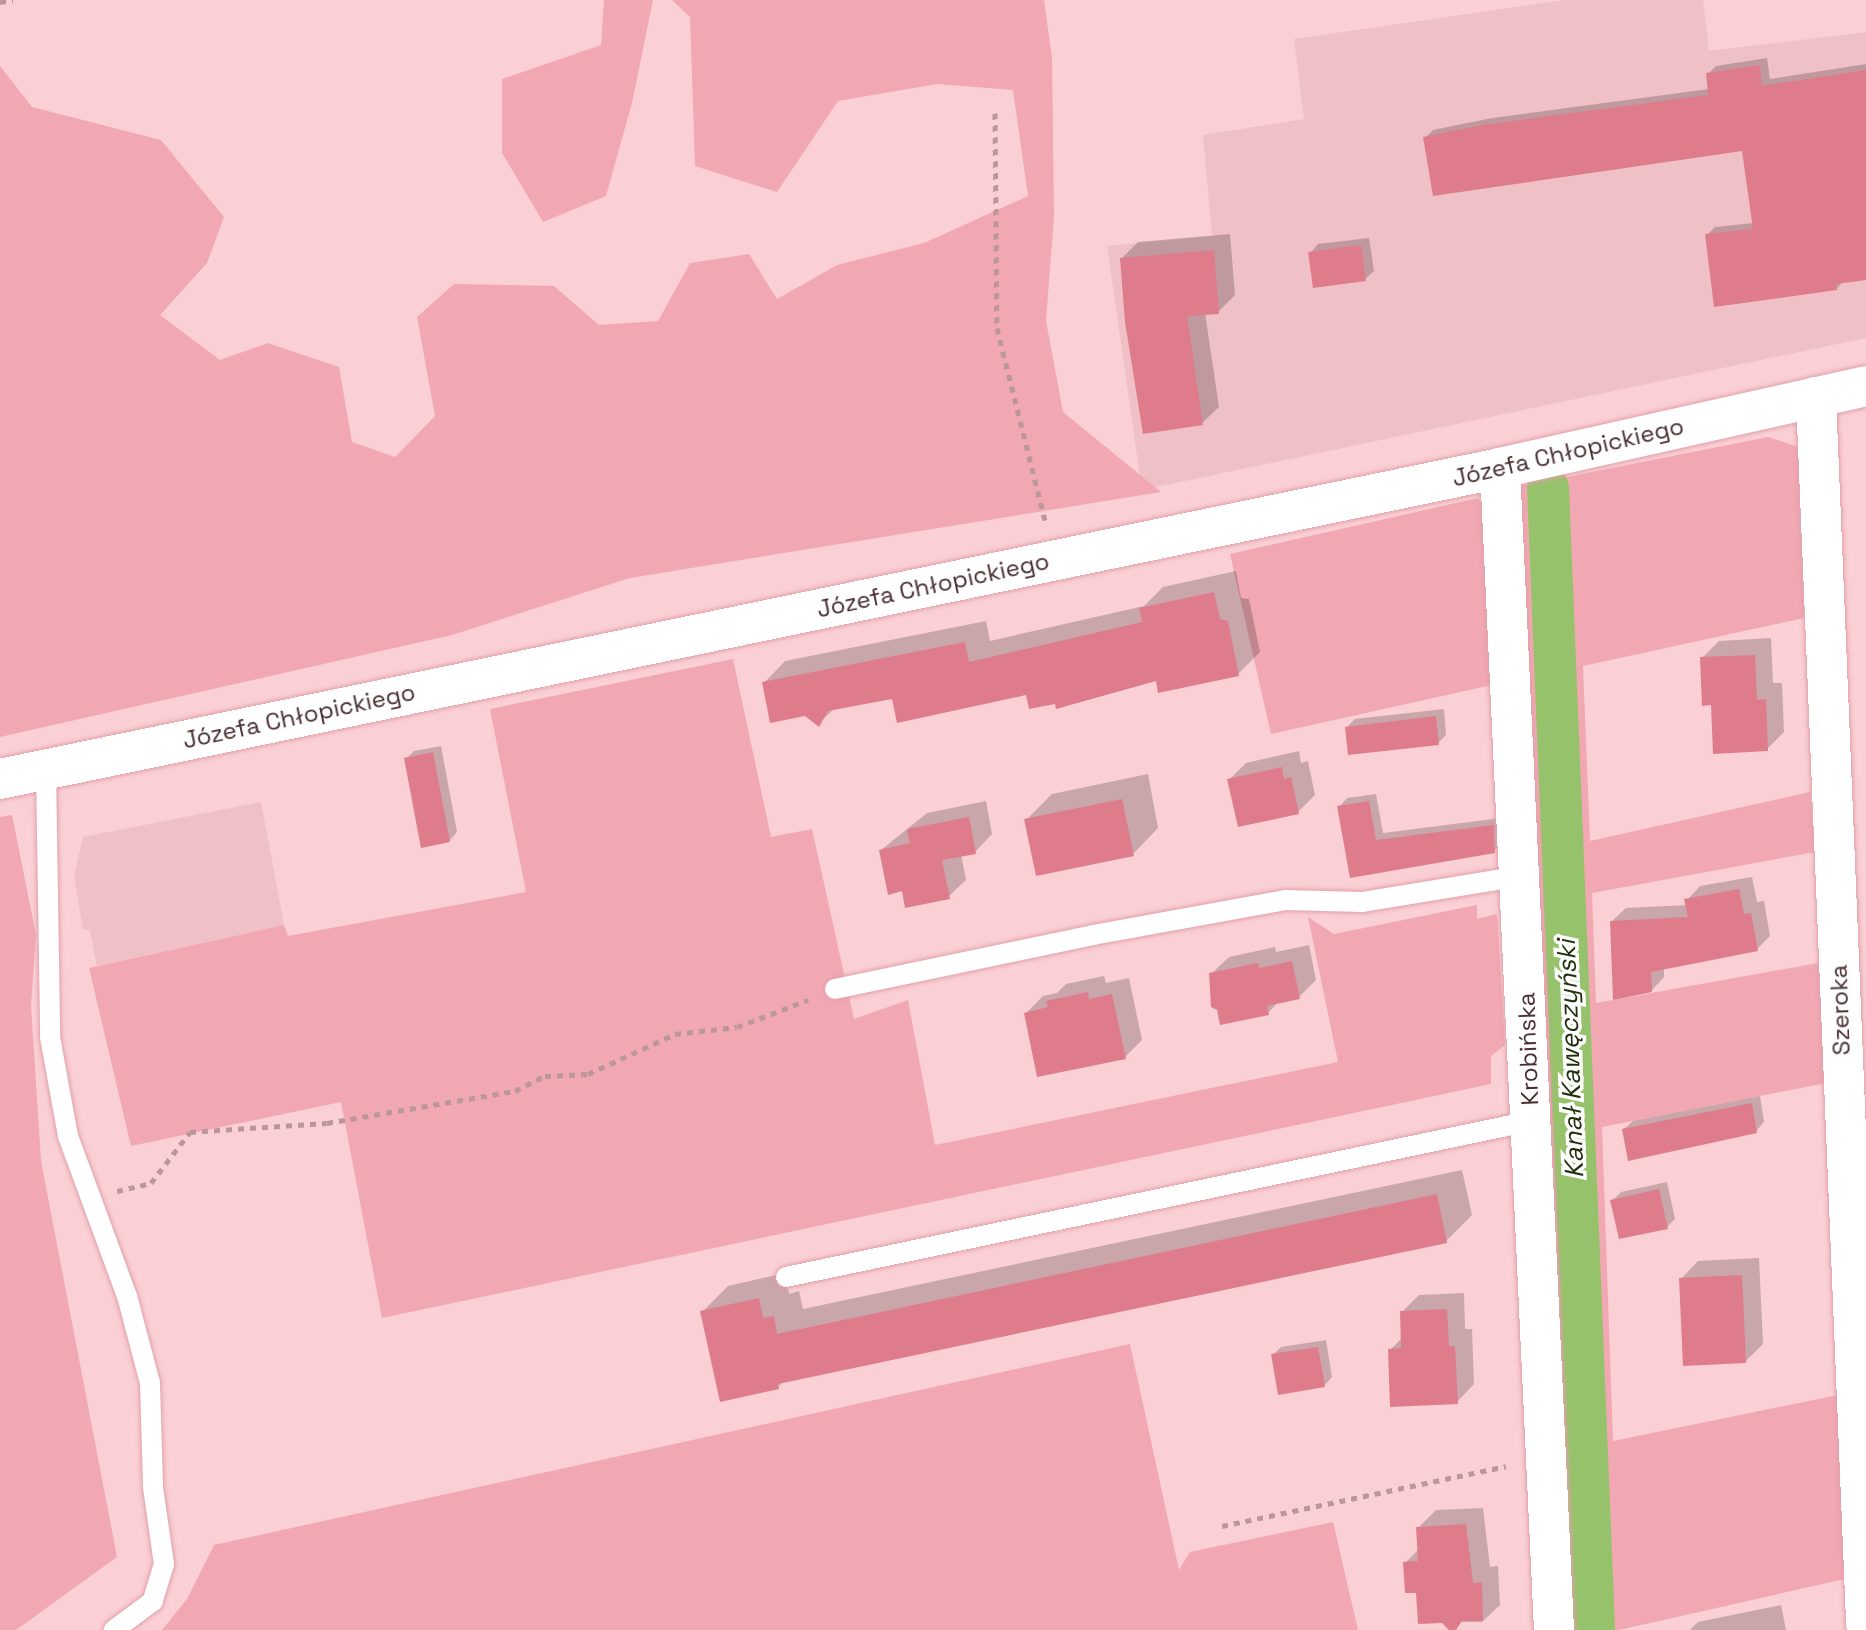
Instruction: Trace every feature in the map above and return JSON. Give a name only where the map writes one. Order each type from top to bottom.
[{"type":"street","name":"Józefa Chłopickiego","points":[[20,775],[1500,468],[1866,386]]},
{"type":"street","name":"Szeroka","points":[[1816,397],[1853,983],[1866,1623]]},
{"type":"street","name":"Krobińska","points":[[1500,468],[1554,1630]]},
{"type":"lane","points":[[20,775],[50,1037],[68,1136],[127,1296],[150,1383],[153,1487],[164,1564],[153,1601],[114,1630]]},
{"type":"lane","points":[[835,989],[1093,935],[1285,900],[1362,902],[1521,876]]},
{"type":"lane","points":[[786,1277],[1531,1121]]},
{"type":"path","points":[[0,2],[13,0]]},
{"type":"path","points":[[995,113],[997,328],[1056,560]]},
{"type":"path","points":[[91,1197],[151,1183],[190,1132],[327,1123],[515,1091],[545,1076],[588,1074],[675,1034],[737,1027],[835,989]]},
{"type":"path","points":[[1222,1526],[1546,1457]]},
{"type":"shaded area","points":[[604,0],[653,0],[632,103],[606,196],[543,222],[502,153],[502,79],[601,45]]},
{"type":"shaded area","points":[[672,0],[1044,0],[1052,58],[1054,217],[1046,321],[1063,412],[1161,492],[630,578],[452,635],[0,737],[0,66],[32,107],[161,140],[224,217],[207,263],[160,315],[220,360],[268,343],[339,367],[352,442],[395,457],[435,416],[417,317],[454,284],[554,286],[599,325],[658,321],[690,263],[749,254],[777,299],[837,265],[924,243],[1028,196],[1013,90],[937,84],[838,101],[777,192],[695,166],[690,17]]},
{"type":"shaded area","points":[[1564,0],[1703,0],[1709,51],[1866,32],[1866,338],[1142,490],[1107,246],[1212,236],[1203,135],[1304,119],[1294,39]]},
{"type":"shaded area","points":[[1768,437],[1798,447],[1804,618],[1583,666],[1590,841],[1810,792],[1815,852],[1592,893],[1596,1003],[1818,963],[1826,1083],[1602,1127],[1613,1441],[1838,1395],[1845,1579],[1619,1630],[1570,1630],[1516,487]]},
{"type":"shaded area","points":[[1478,498],[1484,507],[1492,685],[1271,734],[1230,554]]},
{"type":"shaded area","points":[[733,659],[771,837],[812,829],[854,1019],[908,1000],[935,1145],[1338,1062],[1308,917],[1334,934],[1477,905],[1477,919],[1497,914],[1505,1045],[1491,1056],[1491,1084],[382,1318],[341,1102],[131,1146],[89,968],[284,925],[288,936],[526,892],[490,709]]},
{"type":"shaded area","points":[[261,802],[284,925],[97,966],[90,931],[83,929],[74,876],[83,837]]},
{"type":"shaded area","points":[[12,815],[36,935],[31,1005],[41,1161],[117,1557],[16,1630],[0,1630],[0,817]]},
{"type":"shaded area","points":[[1130,1344],[1179,1570],[1190,1552],[1333,1522],[1358,1630],[162,1630],[187,1599],[214,1545]]},
{"type":"building","points":[[1760,65],[1762,86],[1866,70],[1866,280],[1836,284],[1837,290],[1714,307],[1705,234],[1753,229],[1742,151],[1433,196],[1423,137],[1482,125],[1708,95],[1706,73]]},
{"type":"building","points":[[1361,245],[1366,281],[1313,288],[1308,252]]},
{"type":"building","points":[[1214,250],[1219,314],[1187,316],[1203,425],[1143,434],[1125,322],[1120,258]]},
{"type":"building","points":[[1214,592],[1220,619],[1228,621],[1239,676],[1158,693],[1156,681],[1056,709],[1055,704],[1029,709],[1026,695],[897,723],[892,699],[828,711],[819,727],[805,716],[770,723],[762,682],[965,642],[969,662],[1142,622],[1139,608]]},
{"type":"building","points":[[1755,655],[1757,700],[1766,699],[1768,751],[1713,754],[1711,705],[1702,706],[1700,657]]},
{"type":"building","points":[[1436,716],[1439,745],[1348,755],[1345,727]]},
{"type":"building","points":[[433,752],[450,842],[421,848],[404,758]]},
{"type":"building","points":[[1282,767],[1284,779],[1291,777],[1299,814],[1238,827],[1227,779]]},
{"type":"building","points":[[1122,799],[1134,856],[1036,876],[1024,819]]},
{"type":"building","points":[[1369,801],[1376,840],[1494,825],[1495,853],[1350,878],[1337,806]]},
{"type":"building","points":[[969,817],[976,854],[942,860],[950,899],[905,908],[902,891],[888,895],[879,850],[910,843],[907,829]]},
{"type":"building","points":[[1739,889],[1744,914],[1751,913],[1758,951],[1651,972],[1652,992],[1613,1000],[1610,921],[1688,917],[1684,899]]},
{"type":"building","points":[[1292,961],[1300,999],[1267,1006],[1269,1015],[1220,1025],[1217,1010],[1211,1007],[1209,973],[1258,963],[1259,968]]},
{"type":"building","points":[[1088,992],[1089,999],[1112,994],[1126,1059],[1037,1077],[1024,1013],[1048,1007],[1046,1001]]},
{"type":"building","points":[[1752,1103],[1757,1133],[1628,1161],[1622,1129]]},
{"type":"building","points":[[1659,1189],[1668,1229],[1619,1239],[1610,1200]]},
{"type":"building","points":[[1437,1194],[1447,1243],[778,1384],[779,1389],[720,1402],[700,1311],[759,1298],[763,1318],[774,1316],[777,1334]]},
{"type":"building","points":[[1742,1275],[1746,1363],[1683,1366],[1679,1278]]},
{"type":"building","points":[[1447,1309],[1449,1346],[1455,1346],[1458,1404],[1390,1407],[1388,1349],[1401,1348],[1400,1311]]},
{"type":"building","points":[[1318,1347],[1325,1387],[1278,1395],[1271,1354]]},
{"type":"building","points":[[1466,1524],[1473,1583],[1482,1582],[1483,1621],[1462,1621],[1456,1630],[1449,1630],[1442,1623],[1418,1624],[1416,1593],[1405,1593],[1403,1562],[1418,1561],[1416,1527]]},
{"type":"waterway","name":"Kanał Kawęczyński","points":[[1548,488],[1594,1630]]}]
